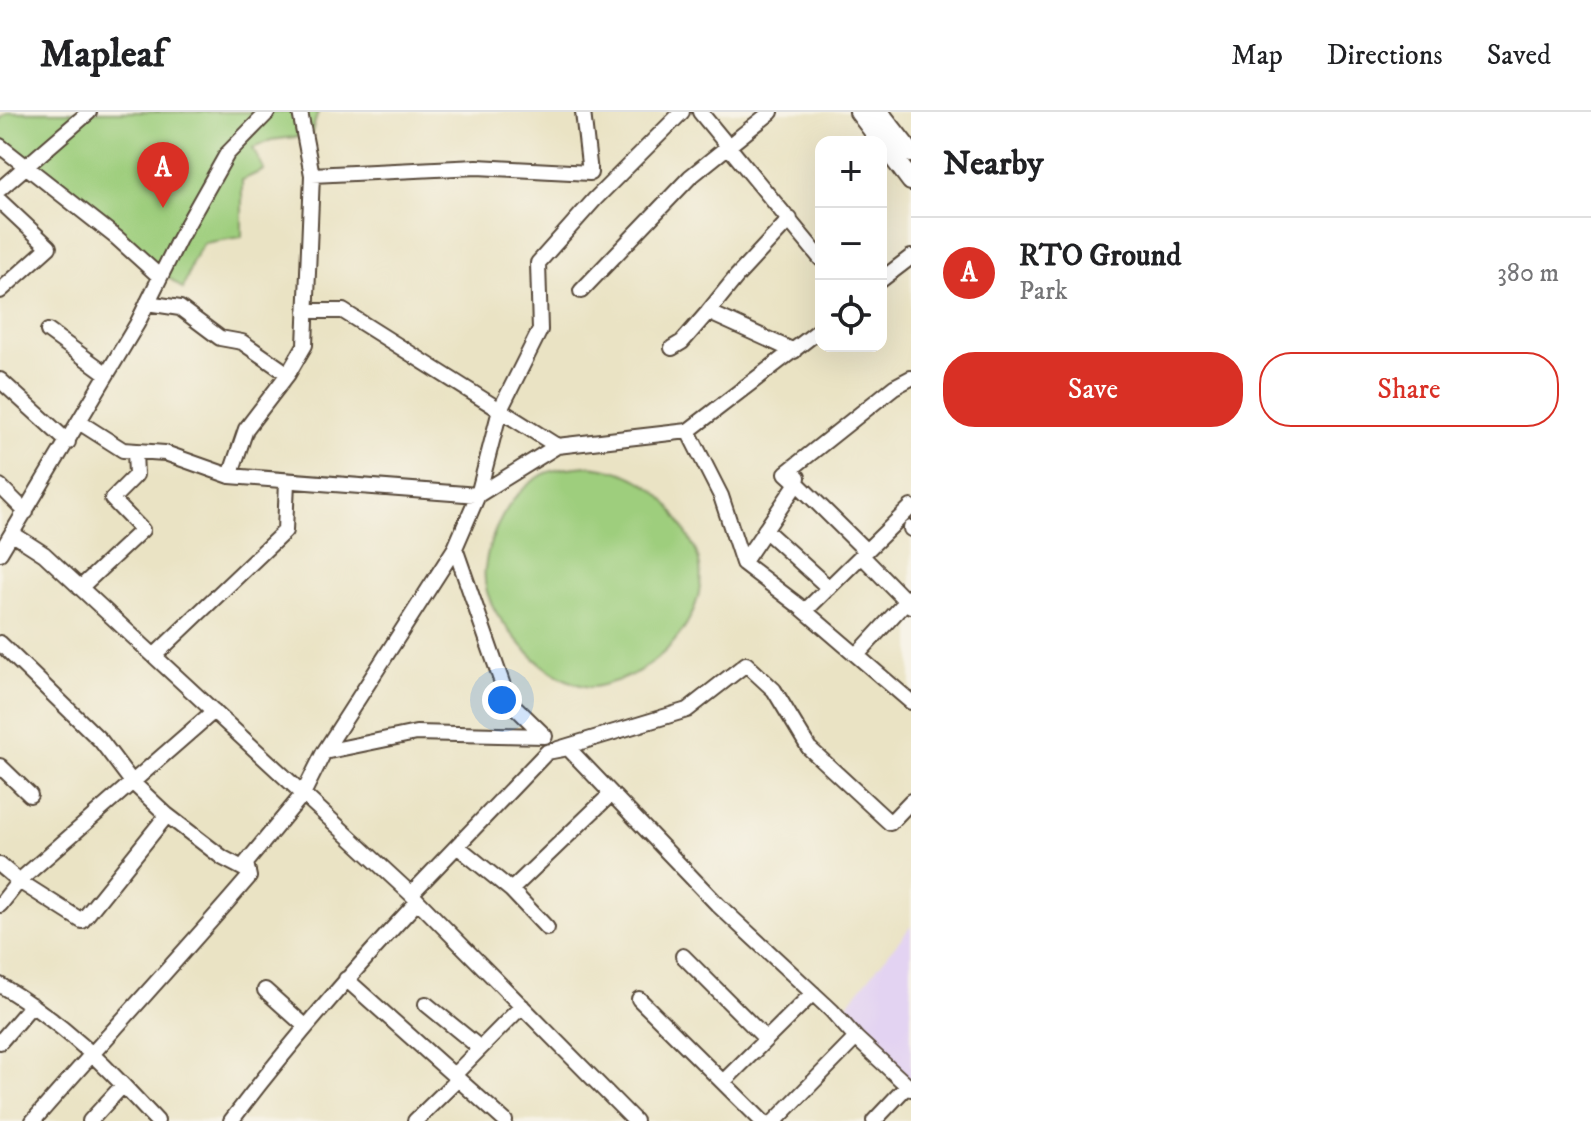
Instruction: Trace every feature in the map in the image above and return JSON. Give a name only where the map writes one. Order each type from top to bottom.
[{"type":"main road","points":[[859,112],[911,181]]},
{"type":"main road","points":[[879,112],[911,153]]},
{"type":"street","points":[[0,189],[89,112]]},
{"type":"street","points":[[0,553],[107,374],[227,154],[268,112]]},
{"type":"street","points":[[230,476],[246,429],[288,374],[305,345],[312,175],[300,112]]},
{"type":"street","points":[[595,199],[584,118],[596,112]]},
{"type":"street","points":[[33,1121],[240,888],[249,877],[246,863],[303,794],[324,752],[455,548],[478,495],[500,410],[540,330],[538,263],[595,199],[682,112]]},
{"type":"street","points":[[700,112],[815,251]]},
{"type":"street","points":[[581,291],[690,177],[771,112]]},
{"type":"street","points":[[0,146],[117,238],[159,276]]},
{"type":"street","points":[[312,175],[477,167],[590,173]]},
{"type":"street","points":[[0,201],[49,247],[0,291]]},
{"type":"street","points":[[672,348],[682,342],[790,219]]},
{"type":"street","points":[[887,275],[911,257]]},
{"type":"street","points":[[147,303],[180,308],[220,338],[242,342],[288,374]]},
{"type":"street","points":[[306,311],[343,311],[557,446]]},
{"type":"street","points":[[708,312],[794,351]]},
{"type":"street","points":[[48,331],[107,374]]},
{"type":"street","points":[[79,422],[123,450],[165,453],[230,476],[478,495],[557,446],[688,431],[815,334]]},
{"type":"street","points":[[857,655],[909,601],[786,473],[894,387],[911,378]]},
{"type":"street","points":[[0,380],[68,442]]},
{"type":"street","points":[[688,431],[721,496],[743,563],[805,611],[911,702]]},
{"type":"street","points":[[80,588],[142,530],[112,499],[136,475],[135,451]]},
{"type":"street","points":[[154,656],[285,531],[287,481]]},
{"type":"street","points":[[743,563],[797,483]]},
{"type":"street","points":[[0,486],[26,512]]},
{"type":"street","points":[[805,611],[864,554],[908,521]]},
{"type":"street","points":[[765,530],[829,588]]},
{"type":"street","points":[[13,534],[44,554],[414,898],[522,1006],[628,1119]]},
{"type":"street","points":[[324,752],[416,733],[545,736],[508,700],[455,548]]},
{"type":"street","points":[[0,643],[101,741],[132,782],[167,815],[223,858],[248,871]]},
{"type":"street","points":[[231,1121],[305,1026],[457,846],[547,752],[687,710],[746,664],[774,690],[809,748],[890,823],[911,801]]},
{"type":"street","points":[[0,905],[19,881],[214,711]]},
{"type":"street","points":[[547,752],[568,748],[718,905],[909,1088],[874,1121]]},
{"type":"street","points":[[0,766],[30,795]]},
{"type":"street","points":[[511,890],[611,794]]},
{"type":"street","points":[[0,865],[19,881],[82,921],[167,815]]},
{"type":"street","points":[[457,846],[511,890],[547,928]]},
{"type":"street","points":[[683,956],[766,1039]]},
{"type":"street","points":[[346,979],[505,1121]]},
{"type":"street","points":[[0,985],[32,1005],[92,1052],[157,1121]]},
{"type":"street","points":[[265,990],[305,1026]]},
{"type":"street","points":[[723,1082],[813,993]]},
{"type":"street","points":[[639,999],[762,1121]]},
{"type":"street","points":[[426,1004],[480,1048]]},
{"type":"street","points":[[0,1042],[32,1005]]},
{"type":"street","points":[[415,1121],[522,1006]]},
{"type":"street","points":[[775,1121],[856,1038]]},
{"type":"street","points":[[90,1121],[123,1085]]},
{"type":"shaded area","points":[[911,926],[911,1081],[841,1012]]},
{"type":"green space","points":[[8,112],[318,112],[311,135],[271,140],[253,148],[264,170],[242,180],[242,237],[204,243],[193,260],[183,289],[0,139],[0,119]]},
{"type":"green space","points":[[586,466],[628,475],[662,498],[672,509],[693,546],[701,574],[692,615],[666,650],[632,675],[592,687],[561,677],[530,654],[495,611],[485,579],[487,555],[496,529],[518,494],[544,474]]},
{"type":"place","name":"RTO Ground","points":[[163,208]]}]
